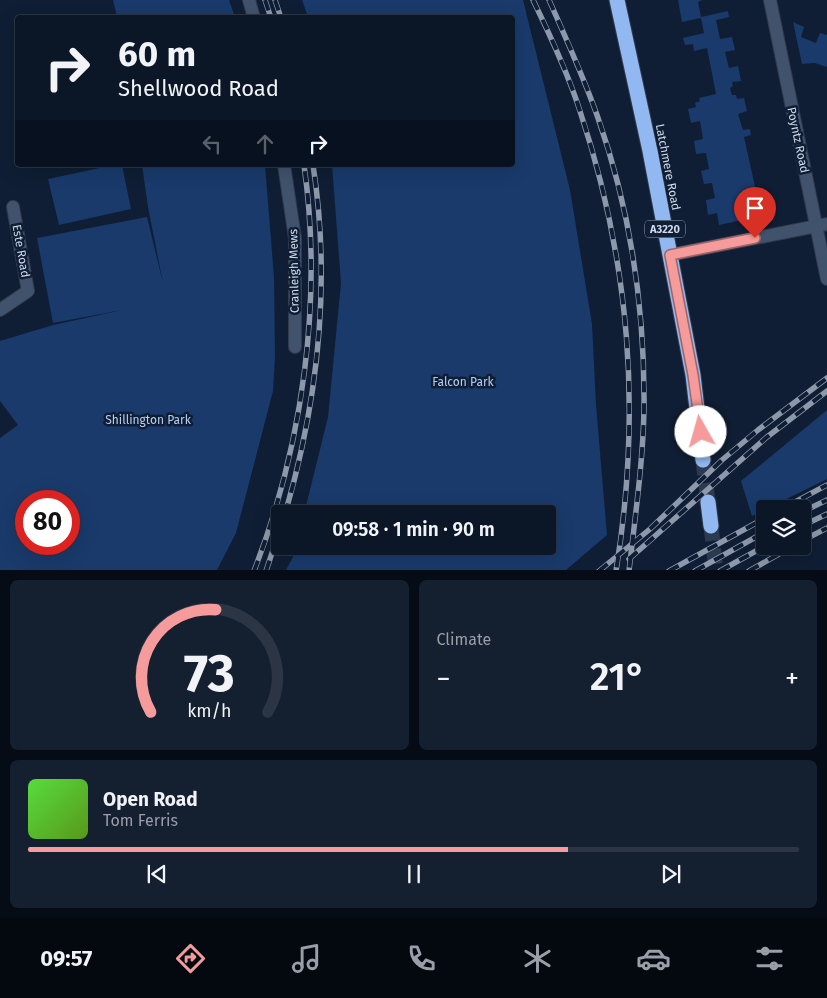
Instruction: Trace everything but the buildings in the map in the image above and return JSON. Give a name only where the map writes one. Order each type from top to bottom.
[{"type":"highway","name":"Latchmere Road","points":[[617,0],[650,150],[693,375],[703,460]]},
{"type":"highway","points":[[708,502],[711,526]]},
{"type":"street","points":[[249,0],[253,15]]},
{"type":"street","name":"Poyntz Road","points":[[770,0],[822,225],[827,279]]},
{"type":"street","name":"Cranleigh Mews","points":[[284,167],[295,238],[295,347]]},
{"type":"street","name":"Este Road","points":[[0,310],[28,291],[13,207]]},
{"type":"street","points":[[670,255],[822,225]]},
{"type":"green space","points":[[113,0],[229,0],[234,15],[117,15]]},
{"type":"green space","name":"Falcon Park","points":[[302,0],[523,0],[570,190],[592,324],[596,405],[607,535],[566,570],[286,570],[294,555],[556,555],[556,505],[306,505],[328,417],[341,283],[332,167],[515,167],[515,15],[307,15]]},
{"type":"green space","points":[[678,0],[702,0],[698,2],[701,17],[728,11],[729,17],[716,20],[720,39],[732,37],[735,50],[725,52],[729,68],[738,66],[741,81],[732,82],[733,86],[730,88],[732,95],[736,95],[737,99],[744,98],[747,111],[738,114],[743,130],[750,129],[751,135],[744,137],[756,191],[764,190],[766,201],[745,205],[747,219],[719,225],[717,213],[708,215],[706,200],[715,198],[712,183],[704,184],[701,171],[709,169],[706,153],[696,154],[694,141],[703,139],[700,121],[691,123],[688,109],[696,107],[695,103],[700,101],[699,98],[716,94],[707,48],[694,51],[693,44],[685,45],[683,38],[704,33],[701,18],[682,22]]},
{"type":"green space","points":[[793,22],[804,27],[801,37],[816,43],[820,33],[827,35],[827,67],[815,63],[802,64]]},
{"type":"green space","points":[[105,167],[122,167],[131,209],[59,225],[48,179]]},
{"type":"green space","name":"Shillington Park","points":[[142,167],[265,167],[274,277],[275,357],[273,391],[236,533],[217,570],[0,570],[0,438],[18,425],[0,401],[0,341],[53,325],[122,310],[53,323],[37,238],[147,217],[163,283]]},
{"type":"green space","points":[[827,410],[827,479],[784,500],[756,500],[756,514],[752,516],[741,481]]},
{"type":"tunnel","points":[[703,460],[708,502]]},
{"type":"tunnel","points":[[711,526],[716,570]]},
{"type":"railway","points":[[265,0],[270,15]]},
{"type":"railway","points":[[275,0],[280,15]]},
{"type":"railway","points":[[533,0],[564,67],[579,108],[610,222],[620,280],[626,337],[629,395],[624,511],[616,570]]},
{"type":"railway","points":[[549,0],[586,86],[609,150],[627,223],[633,260],[642,334],[644,409],[640,470],[629,570]]},
{"type":"railway","points":[[254,570],[271,523],[285,473],[304,371],[311,267],[304,167]]},
{"type":"railway","points":[[287,505],[306,428],[318,341],[321,253],[313,167]]},
{"type":"railway","points":[[600,570],[650,529],[722,460],[827,378]]},
{"type":"railway","points":[[629,559],[767,437],[827,391]]},
{"type":"railway","points":[[799,500],[827,485]]},
{"type":"railway","points":[[811,508],[827,500]]},
{"type":"railway","points":[[811,522],[827,514]]},
{"type":"railway","points":[[671,570],[756,523]]},
{"type":"railway","points":[[811,536],[827,528]]},
{"type":"railway","points":[[697,570],[756,537]]},
{"type":"railway","points":[[722,570],[756,551]]},
{"type":"railway","points":[[266,570],[271,555]]},
{"type":"railway","points":[[751,570],[777,555]]},
{"type":"route","points":[[701,432],[693,375],[670,255],[755,238]]}]
